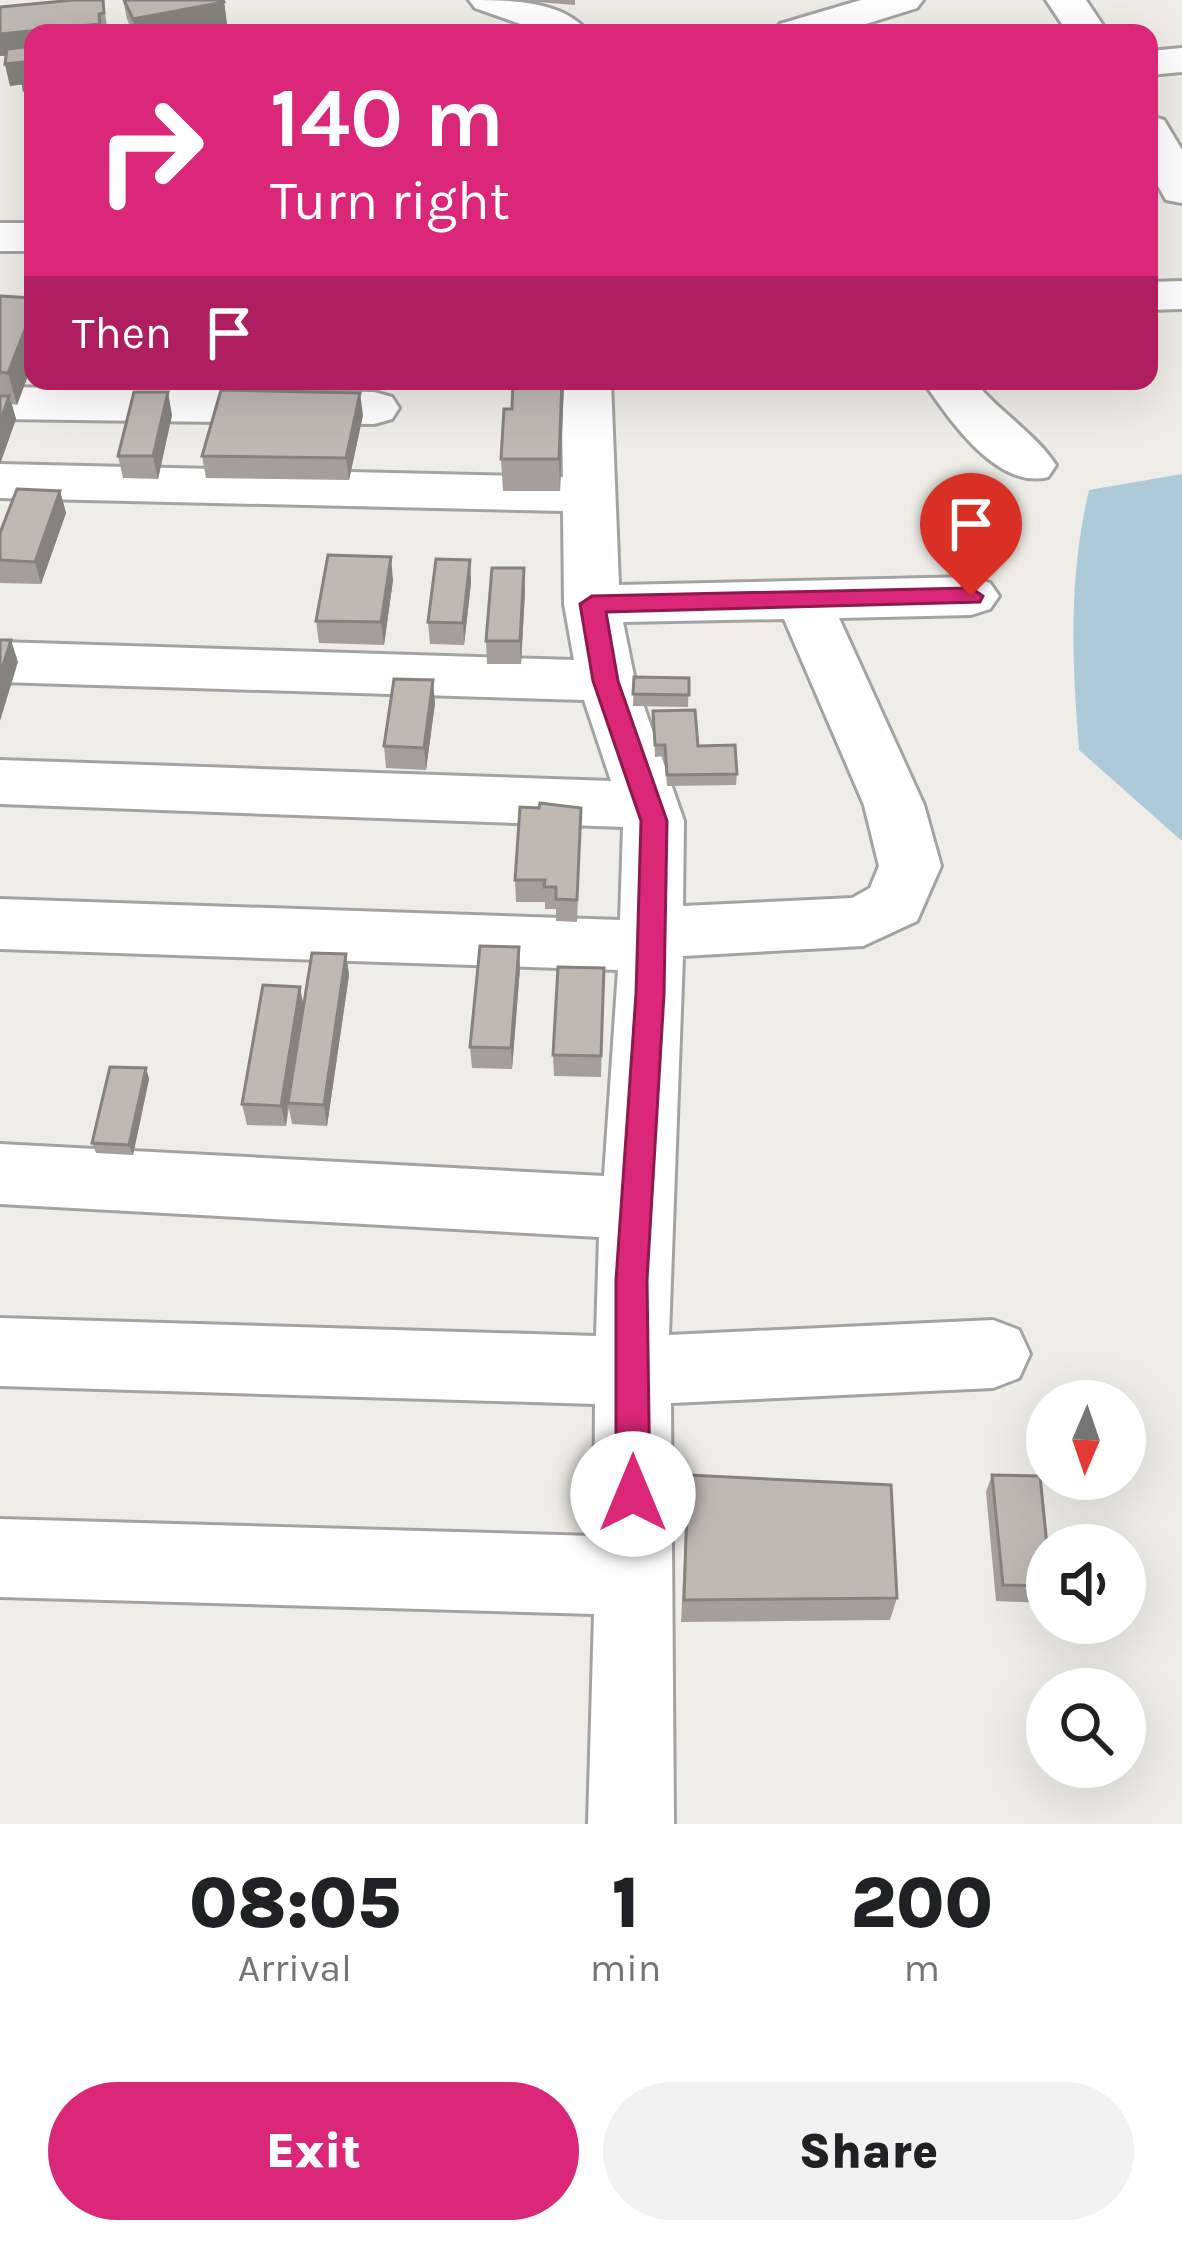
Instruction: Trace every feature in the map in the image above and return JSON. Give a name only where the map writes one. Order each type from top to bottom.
[{"type":"street","points":[[489,0],[560,24]]},
{"type":"street","points":[[824,24],[903,0]]},
{"type":"street","points":[[1158,146],[1182,190]]},
{"type":"street","points":[[586,390],[592,604],[606,681],[654,821],[632,1371],[631,1824]]},
{"type":"street","points":[[955,390],[976,416],[1030,465]]},
{"type":"street","points":[[0,403],[376,394],[362,490]]},
{"type":"street","points":[[0,481],[591,495]]},
{"type":"street","points":[[592,604],[971,596]]},
{"type":"street","points":[[0,924],[651,939],[863,921],[895,904],[910,866],[893,805],[803,599]]},
{"type":"street","points":[[0,662],[606,681]]},
{"type":"street","points":[[0,782],[648,806]]},
{"type":"street","points":[[0,1174],[636,1208]]},
{"type":"street","points":[[0,1352],[632,1371],[993,1354]]},
{"type":"street","points":[[0,1558],[634,1576]]},
{"type":"water","points":[[1182,474],[1182,841],[1079,750],[1074,620],[1089,490]]},
{"type":"building","points":[[103,0],[104,13],[99,14],[100,24],[24,24],[24,32],[0,34],[0,7]]},
{"type":"building","points":[[124,0],[223,0],[224,2],[133,19]]},
{"type":"building","points":[[24,47],[24,62],[5,64],[7,49]]},
{"type":"building","points":[[0,296],[24,297],[24,332],[8,373],[0,372]]},
{"type":"building","points":[[221,390],[360,393],[346,458],[202,456]]},
{"type":"building","points":[[513,390],[562,390],[559,459],[501,459],[504,409],[512,409]]},
{"type":"building","points":[[134,392],[168,392],[153,456],[118,456]]},
{"type":"building","points":[[0,396],[9,396],[0,423]]},
{"type":"building","points":[[17,489],[60,491],[35,562],[0,560],[0,533]]},
{"type":"building","points":[[328,555],[391,557],[381,622],[316,621]]},
{"type":"building","points":[[436,559],[470,560],[463,623],[428,622]]},
{"type":"building","points":[[492,568],[524,568],[520,641],[486,641]]},
{"type":"building","points":[[0,640],[11,640],[0,675]]},
{"type":"building","points":[[634,677],[689,678],[689,695],[633,694]]},
{"type":"building","points":[[394,679],[433,680],[424,748],[384,746]]},
{"type":"building","points":[[695,710],[698,746],[735,745],[737,774],[667,775],[665,745],[655,745],[653,711]]},
{"type":"building","points":[[540,803],[581,808],[577,900],[556,899],[556,887],[544,887],[545,880],[515,880],[520,807],[539,808]]},
{"type":"building","points":[[480,946],[519,947],[511,1048],[470,1047]]},
{"type":"building","points":[[312,953],[346,954],[324,1105],[288,1103]]},
{"type":"building","points":[[558,967],[604,968],[601,1056],[553,1055]]},
{"type":"building","points":[[263,985],[300,987],[281,1106],[242,1104]]},
{"type":"building","points":[[110,1067],[146,1068],[129,1145],[92,1143]]},
{"type":"building","points":[[688,1475],[891,1485],[897,1598],[684,1600]]},
{"type":"building","points":[[992,1475],[1026,1476],[1026,1500],[1042,1500],[1045,1524],[1026,1524],[1026,1586],[1003,1585]]},
{"type":"route","points":[[633,1494],[632,1280],[650,994],[654,821],[606,681],[592,604],[971,596]]}]
